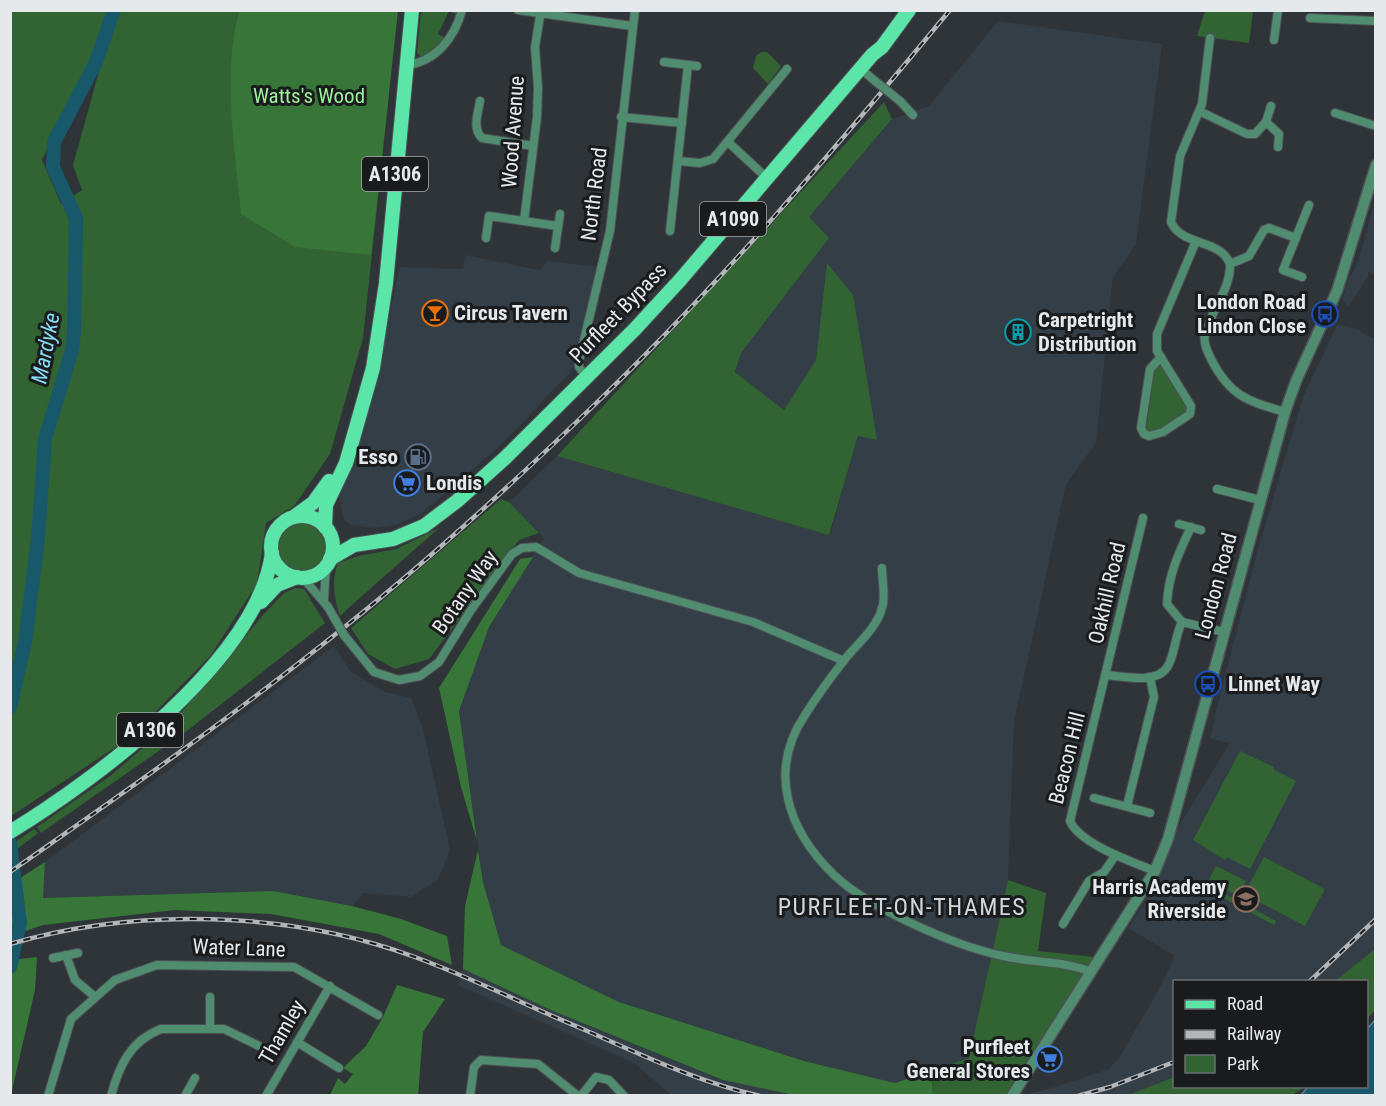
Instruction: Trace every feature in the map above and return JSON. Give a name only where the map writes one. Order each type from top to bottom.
[{"type":"main road","name":"A1306","points":[[327,529],[326,505],[346,463],[373,368],[381,317],[412,10]]},
{"type":"main road","name":"Purfleet Bypass","points":[[872,55],[877,43],[904,10]]},
{"type":"main road","name":"Purfleet Bypass","points":[[328,562],[354,545],[393,540],[424,526],[505,459],[635,329],[768,179],[872,55],[882,47],[909,10]]},
{"type":"main road","name":"A1306","points":[[293,517],[306,510],[322,492],[353,436]]},
{"type":"main road","points":[[327,529],[333,550],[328,562],[312,576],[300,577],[283,571],[272,553],[271,543],[278,527],[293,517],[310,517],[354,545]]},
{"type":"main road","name":"A1306","points":[[249,614],[264,586],[272,553]]},
{"type":"main road","name":"A1306","points":[[10,832],[75,789],[148,733],[204,674],[249,614],[277,585],[300,577]]},
{"type":"street","points":[[406,65],[423,61],[444,45],[459,22],[462,10]]},
{"type":"street","points":[[518,10],[632,26]]},
{"type":"street","name":"North Road","points":[[586,377],[579,367],[579,361],[610,231],[621,117],[635,10]]},
{"type":"street","points":[[1274,40],[1278,10]]},
{"type":"street","name":"Wood Avenue","points":[[524,221],[538,88],[535,47],[540,12]]},
{"type":"street","points":[[1310,18],[1376,21]]},
{"type":"street","points":[[1210,38],[1199,111],[1180,156],[1171,222],[1179,234],[1222,251],[1230,264],[1226,287],[1205,335],[1207,351],[1226,384],[1243,399],[1285,412]]},
{"type":"street","points":[[664,62],[692,65],[682,123],[670,231]]},
{"type":"street","points":[[678,161],[700,163],[713,159],[787,69]]},
{"type":"street","points":[[861,69],[900,101],[913,116]]},
{"type":"street","points":[[480,100],[476,127],[478,135],[482,138],[533,146]]},
{"type":"street","points":[[1199,111],[1247,134],[1256,134],[1266,122],[1271,106]]},
{"type":"street","points":[[1335,113],[1376,126]]},
{"type":"street","points":[[621,117],[682,123]]},
{"type":"street","points":[[1266,122],[1279,134],[1278,147]]},
{"type":"street","points":[[728,142],[768,179]]},
{"type":"street","name":"London Road","points":[[1012,1095],[1155,871],[1168,838],[1285,412],[1296,381],[1337,291],[1376,165]]},
{"type":"street","points":[[1302,277],[1283,270],[1309,205]]},
{"type":"street","points":[[555,248],[560,213]]},
{"type":"street","name":"Wood Avenue","points":[[486,238],[489,216],[558,226]]},
{"type":"street","points":[[1230,264],[1248,256],[1264,230],[1269,228],[1296,238]]},
{"type":"street","points":[[1161,357],[1151,366],[1148,379],[1141,428],[1143,434],[1149,436],[1163,432],[1190,414],[1188,401],[1156,347],[1157,334],[1196,241]]},
{"type":"street","points":[[1217,489],[1260,500]]},
{"type":"street","name":"Oakhill Road","points":[[1106,675],[1143,518]]},
{"type":"street","points":[[1179,524],[1201,530]]},
{"type":"street","points":[[1191,528],[1174,563],[1167,591],[1167,604],[1182,622],[1224,632]]},
{"type":"street","name":"Botany Way","points":[[300,577],[326,603],[344,635],[374,672],[399,680],[420,676],[439,662],[471,610],[512,554],[522,549],[536,547],[579,573],[753,622],[844,661]]},
{"type":"street","points":[[326,603],[328,562]]},
{"type":"street","points":[[882,567],[883,608],[873,626],[844,661],[804,717],[785,760],[784,782],[789,807],[808,843],[833,874],[916,926],[1004,957],[1068,963],[1092,972]]},
{"type":"street","points":[[1106,675],[1150,677],[1160,675],[1168,666],[1182,622]]},
{"type":"street","name":"Beacon Hill","points":[[1106,675],[1070,821],[1074,828],[1115,856],[1155,871]]},
{"type":"street","points":[[1127,806],[1154,697],[1150,677]]},
{"type":"street","points":[[1094,798],[1150,813]]},
{"type":"street","points":[[1064,924],[1089,881],[1104,872],[1115,856]]},
{"type":"street","points":[[53,958],[78,953]]},
{"type":"street","points":[[66,955],[75,980],[94,996]]},
{"type":"street","name":"Water Lane","points":[[48,1095],[71,1018],[94,996],[132,972],[174,964],[294,967],[378,1015]]},
{"type":"street","name":"Thamley","points":[[266,1095],[330,986]]},
{"type":"street","points":[[210,997],[210,1027]]},
{"type":"street","points":[[111,1095],[117,1072],[128,1052],[152,1032],[171,1027],[210,1027],[236,1032],[259,1046]]},
{"type":"street","points":[[297,1042],[339,1068]]},
{"type":"street","points":[[470,1095],[474,1067],[481,1060],[538,1064],[579,1095],[596,1077],[609,1080],[624,1095]]},
{"type":"street","points":[[185,1095],[195,1078]]},
{"type":"shaded area","points":[[998,21],[1162,44],[1136,244],[1113,277],[1096,443],[1066,484],[1014,722],[1008,880],[969,1059],[895,1083],[804,1061],[619,1002],[501,945],[483,882],[459,711],[489,627],[544,538],[509,502],[557,456],[830,535],[858,436],[877,440],[828,264],[816,360],[784,410],[735,372],[741,353],[809,217],[892,119],[929,106]]},
{"type":"shaded area","points":[[1375,200],[1375,275],[1368,271],[1368,277],[1348,307],[1343,299],[1348,280],[1358,263]]},
{"type":"shaded area","points":[[465,255],[539,270],[547,261],[598,267],[573,369],[503,443],[421,514],[395,525],[373,528],[351,525],[343,518],[339,496],[379,370],[399,267],[463,269]]},
{"type":"shaded area","points":[[1337,325],[1357,329],[1376,340],[1375,949],[1336,980],[1173,980],[1173,1077],[1128,1095],[1020,1096],[1109,1069],[1120,1056],[1173,961],[1174,955],[1128,928],[1144,905],[1173,836],[1231,741],[1228,743],[1210,738],[1258,549],[1303,397]]},
{"type":"shaded area","points":[[334,646],[351,672],[385,692],[411,698],[423,729],[450,850],[438,880],[411,897],[363,893],[352,906],[273,891],[43,898],[45,862]]},
{"type":"shaded area","points":[[463,969],[553,1011],[723,1080],[794,1095],[671,1095],[634,1063],[458,985]]},
{"type":"green space","points":[[11,11],[239,11],[236,24],[389,95],[363,338],[330,454],[294,506],[266,523],[257,584],[211,655],[131,737],[11,816]],"holes":[[[95,49],[105,50],[73,165],[82,190],[61,204],[42,160]]]},
{"type":"green space","name":"Watts's Wood","points":[[239,11],[398,11],[371,255],[295,247],[241,214],[231,112],[231,61]]},
{"type":"green space","points":[[421,11],[449,11],[438,34],[445,38],[427,55],[420,56],[417,53]]},
{"type":"green space","points":[[1205,11],[1253,11],[1249,43],[1197,36]]},
{"type":"green space","points":[[761,52],[767,52],[781,66],[768,84],[753,68],[756,56]]},
{"type":"green space","points":[[884,102],[892,119],[809,217],[829,238],[741,353],[735,372],[784,410],[816,360],[827,263],[853,295],[877,440],[858,436],[829,535],[557,456]]},
{"type":"green space","points":[[1161,365],[1187,408],[1186,413],[1150,434],[1146,430],[1155,366]]},
{"type":"green space","points":[[501,499],[509,502],[539,533],[519,540],[429,659],[395,669],[368,654],[351,628]]},
{"type":"green space","points":[[298,523],[308,523],[320,530],[327,542],[327,552],[320,564],[308,571],[298,571],[283,560],[279,552],[279,542],[290,527]]},
{"type":"green space","points":[[439,528],[340,616],[334,590],[338,563],[358,556],[396,549]]},
{"type":"green space","points":[[533,557],[489,627],[459,711],[477,841],[461,787],[439,688],[520,559]]},
{"type":"green space","points":[[295,588],[304,589],[325,623],[183,734],[41,833],[37,827],[110,776],[174,721],[264,614],[284,593]]},
{"type":"green space","points":[[1240,751],[1274,767],[1273,769],[1296,781],[1250,869],[1227,857],[1225,860],[1193,840]]},
{"type":"green space","points":[[34,829],[38,833],[11,854],[11,845]]},
{"type":"green space","points":[[478,850],[483,882],[501,945],[619,1002],[804,1061],[895,1083],[931,1071],[933,1095],[794,1095],[723,1080],[553,1011],[463,969],[465,906]]},
{"type":"green space","points":[[1264,857],[1325,889],[1305,926],[1244,894]]},
{"type":"green space","points":[[45,862],[43,898],[273,891],[352,906],[401,919],[447,936],[452,965],[379,934],[271,914],[175,910],[43,925],[11,936],[11,884]]},
{"type":"green space","points":[[1216,866],[1246,881],[1238,896],[1208,881]]},
{"type":"green space","points":[[1008,880],[1046,893],[1038,951],[1095,957],[1005,1095],[933,1095],[931,1071],[969,1058]]},
{"type":"green space","points":[[1216,889],[1276,921],[1274,925],[1214,893]]},
{"type":"green space","points":[[1375,949],[1375,1011],[1368,1017],[1368,980],[1336,980]]},
{"type":"green space","points":[[37,957],[35,990],[11,1095],[11,960]]},
{"type":"green space","points":[[397,985],[445,999],[423,1032],[418,1095],[330,1095],[338,1078],[345,1084],[353,1074],[343,1068],[366,1046],[383,1017]]},
{"type":"green space","points":[[1173,1077],[1173,1088],[1303,1088],[1291,1096],[1128,1095]]},
{"type":"water","points":[[1375,1020],[1375,1095],[1301,1095],[1307,1088],[1368,1088],[1368,1028]]},
{"type":"waterway","name":"Mardyke","points":[[10,707],[25,642],[38,538],[45,439],[72,350],[74,332],[76,218],[53,167],[54,142],[96,62],[114,10]]},
{"type":"waterway","name":"Mardyke","points":[[10,843],[20,923],[10,967]]},
{"type":"railway","points":[[10,872],[265,689],[378,600],[500,494],[683,316],[775,216],[950,10]]},
{"type":"railway","points":[[10,944],[58,932],[109,924],[160,920],[212,919],[315,930],[365,941],[412,956],[475,981],[667,1066],[713,1083],[760,1096]]},
{"type":"railway","points":[[1311,980],[1376,919]]},
{"type":"railway","points":[[1078,1096],[1110,1087],[1173,1062]]},
{"type":"place","name":"Circus Tavern","points":[[435,313]]},
{"type":"place","name":"London Road Lindon Close","points":[[1325,314]]},
{"type":"place","name":"Carpetright Distribution","points":[[1018,332]]},
{"type":"place","name":"Esso","points":[[418,457]]},
{"type":"place","name":"Londis","points":[[407,483]]},
{"type":"place","name":"Linnet Way","points":[[1208,684]]},
{"type":"place","name":"Harris Academy Riverside","points":[[1246,899]]},
{"type":"place","name":"Purfleet General Stores","points":[[1049,1059]]},
{"type":"district","name":"PURFLEET-ON-THAMES","points":[[902,907]]}]
